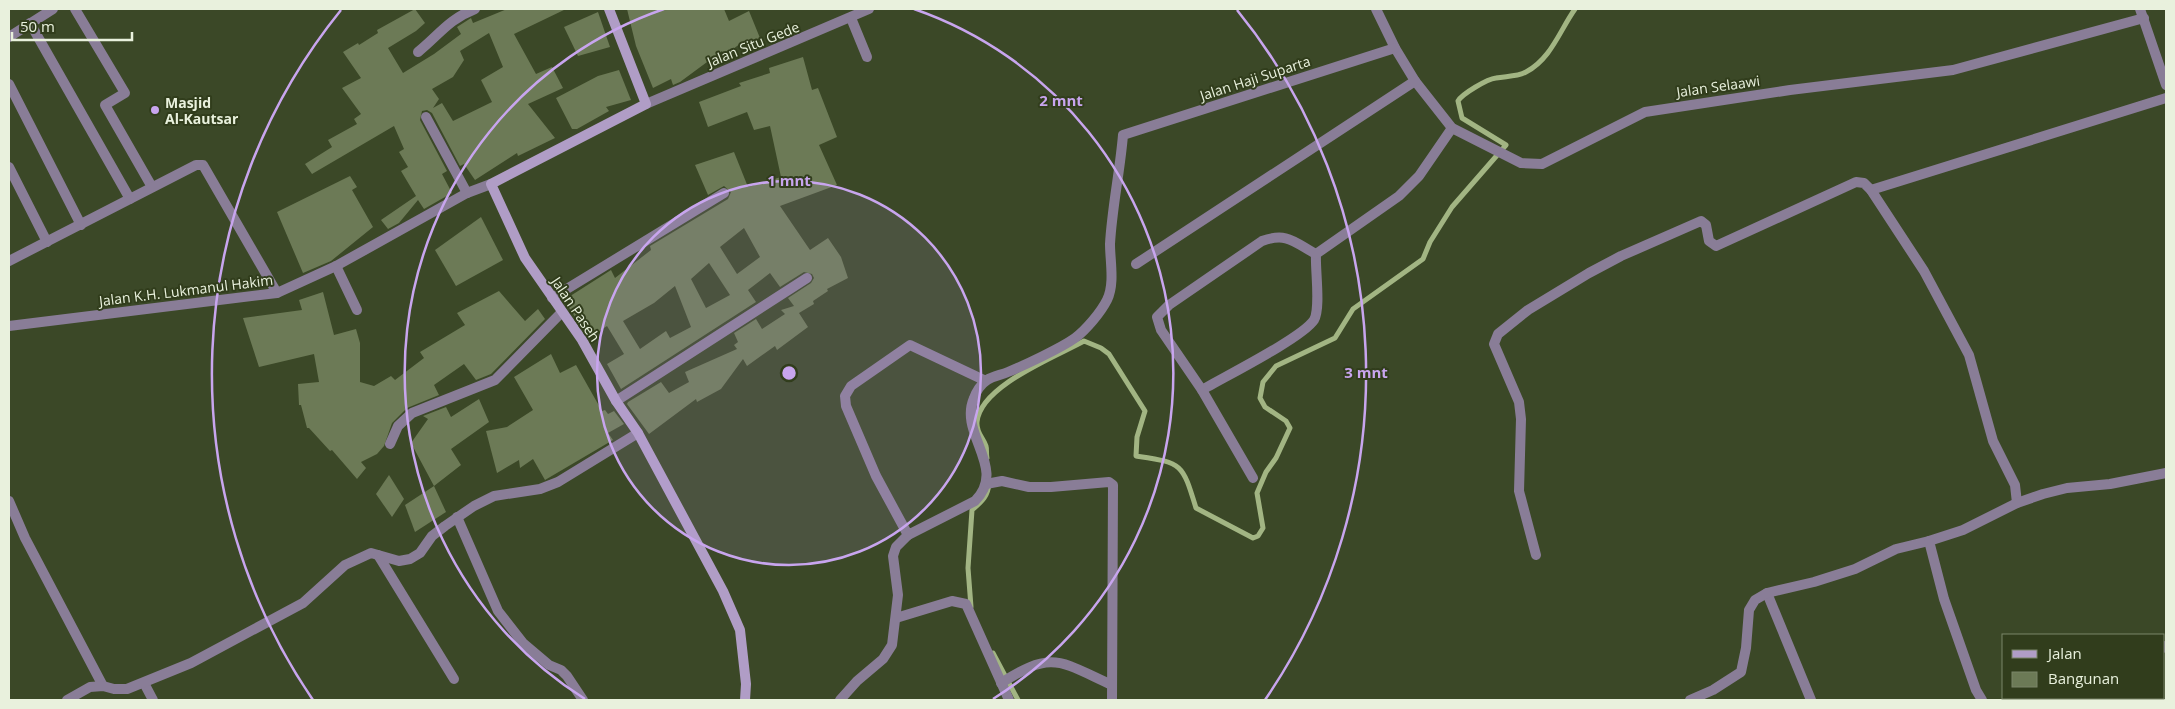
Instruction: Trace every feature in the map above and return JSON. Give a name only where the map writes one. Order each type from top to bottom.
[{"type":"street","points":[[9,37],[53,9]]},
{"type":"street","points":[[75,9],[125,93],[105,106],[152,187]]},
{"type":"street","points":[[418,52],[436,37],[446,24],[475,9]]},
{"type":"street","points":[[490,184],[646,104],[609,9]]},
{"type":"street","name":"Jalan Situ Gede","points":[[646,104],[869,9]]},
{"type":"street","name":"Jalan Selaawi","points":[[1376,9],[1395,48],[1415,81],[1452,128],[1521,163],[1542,164],[1645,112],[1790,90],[1953,70],[2142,14]]},
{"type":"street","points":[[2142,14],[2166,85]]},
{"type":"street","points":[[851,18],[867,57]]},
{"type":"street","points":[[30,24],[130,198]]},
{"type":"street","name":"Jalan Haji Suparta","points":[[986,381],[1009,372],[1076,337],[1107,300],[1111,276],[1112,226],[1123,135],[1395,48]]},
{"type":"street","points":[[1136,264],[1415,81]]},
{"type":"street","points":[[9,84],[81,225]]},
{"type":"street","points":[[1871,190],[2166,98]]},
{"type":"street","points":[[426,117],[467,193]]},
{"type":"street","points":[[1316,254],[1399,196],[1420,176],[1452,128]]},
{"type":"street","points":[[9,261],[196,165],[203,165],[277,293]]},
{"type":"street","points":[[9,167],[47,242]]},
{"type":"street","points":[[1536,555],[1520,491],[1521,419],[1518,402],[1494,344],[1498,334],[1528,310],[1589,273],[1621,256],[1701,221],[1706,225],[1709,241],[1716,246],[1856,182],[1864,183],[1871,190],[1924,271],[1969,355],[1993,441],[2015,485],[2017,503]]},
{"type":"street","name":"Jalan K.H. Lukmanul Hakim","points":[[9,326],[277,293],[336,266],[467,193],[490,184]]},
{"type":"street","name":"Jalan Paseh","points":[[490,184],[526,258],[582,340],[616,401],[638,432],[723,591],[740,630],[746,684],[745,700]]},
{"type":"street","points":[[552,298],[724,193]]},
{"type":"street","points":[[1253,478],[1202,390],[1161,330],[1158,317],[1169,304],[1262,241],[1286,236],[1316,254]]},
{"type":"street","points":[[1202,390],[1300,334],[1314,320],[1317,306],[1316,254]]},
{"type":"street","points":[[336,266],[357,310]]},
{"type":"street","points":[[616,401],[807,278]]},
{"type":"street","points":[[390,444],[398,426],[412,413],[495,380],[562,312]]},
{"type":"street","points":[[840,700],[857,681],[883,659],[892,644],[898,595],[893,556],[896,547],[908,535],[975,501],[990,482],[983,452],[973,432],[969,418],[974,397],[986,381],[910,345],[851,386],[845,396],[846,406],[876,476],[908,535]]},
{"type":"street","points":[[67,700],[90,687],[103,686],[114,689],[127,689],[191,663],[304,603],[345,565],[362,556],[371,553],[398,561],[410,558],[420,552],[432,536],[457,517],[494,496],[540,489],[558,482],[638,432]]},
{"type":"street","points":[[1690,700],[1713,690],[1741,672],[1746,648],[1749,610],[1755,600],[1767,593],[1814,582],[1856,569],[1896,549],[1963,530],[2017,503],[2067,488],[2110,484],[2166,473]]},
{"type":"street","points":[[990,482],[1029,487],[1109,482],[1113,485],[1112,700]]},
{"type":"street","points":[[9,501],[24,538],[103,686]]},
{"type":"street","points":[[457,517],[498,611],[523,643],[549,665],[561,670],[567,676],[583,700]]},
{"type":"street","points":[[1929,541],[1944,599],[1976,690],[1982,700]]},
{"type":"street","points":[[378,555],[454,679]]},
{"type":"street","points":[[1767,593],[1810,700]]},
{"type":"street","points":[[896,618],[952,600],[962,602],[968,608],[1005,681],[1009,700]]},
{"type":"street","points":[[1005,681],[1037,663],[1052,662],[1069,666],[1112,685]]},
{"type":"street","points":[[144,683],[153,700]]},
{"type":"building","points":[[415,9],[425,23],[416,31],[388,48],[403,73],[434,54],[461,34],[457,27],[471,18],[473,23],[507,9],[566,9],[514,34],[536,74],[552,67],[563,88],[528,104],[555,138],[518,156],[517,153],[475,180],[464,164],[460,166],[432,113],[427,110],[422,111],[420,120],[447,171],[442,174],[452,193],[424,209],[418,200],[399,223],[388,229],[381,220],[416,196],[401,171],[408,167],[399,152],[404,149],[394,126],[312,174],[305,164],[332,147],[328,140],[357,124],[354,119],[361,114],[342,88],[361,78],[343,52],[378,33],[377,30]],"holes":[[[489,33],[503,67],[481,80],[492,102],[453,121],[442,103],[433,108],[439,99],[432,89],[453,77],[464,60],[460,51]]]},
{"type":"building","points":[[627,9],[724,9],[729,21],[749,11],[760,38],[745,51],[741,43],[724,56],[722,51],[680,82],[673,85],[671,79],[653,88],[636,46]]},
{"type":"building","points":[[598,12],[610,47],[578,56],[564,27]]},
{"type":"building","points":[[803,57],[812,90],[818,88],[837,137],[819,145],[837,185],[780,206],[810,250],[828,238],[841,257],[848,278],[827,289],[828,291],[813,301],[814,304],[799,313],[808,327],[777,350],[775,346],[747,366],[743,359],[721,389],[697,402],[696,399],[649,434],[627,404],[628,402],[661,382],[669,393],[689,382],[685,372],[737,349],[734,345],[738,342],[734,333],[756,319],[762,329],[785,314],[781,310],[794,306],[788,298],[811,283],[814,278],[812,274],[804,272],[780,287],[770,273],[748,290],[756,302],[621,389],[607,364],[624,354],[607,326],[589,338],[564,300],[611,270],[615,278],[651,250],[650,246],[728,199],[731,192],[724,186],[708,195],[695,165],[734,152],[748,187],[781,177],[770,126],[754,130],[747,112],[708,127],[699,102],[741,86],[739,83],[770,73],[769,68]],"holes":[[[744,228],[760,257],[737,274],[720,247]],[[709,263],[730,295],[706,308],[691,279]],[[675,286],[691,327],[670,338],[666,331],[640,349],[623,321],[654,303]]]},
{"type":"building","points":[[619,70],[631,100],[606,107],[609,111],[577,129],[572,129],[556,98],[598,76]]},
{"type":"building","points":[[350,176],[357,187],[352,190],[373,227],[331,261],[303,273],[277,212]]},
{"type":"building","points":[[481,217],[503,260],[456,286],[435,250]]},
{"type":"building","points":[[499,291],[525,321],[538,309],[545,319],[491,374],[476,380],[464,364],[434,385],[439,395],[407,408],[392,423],[384,446],[377,454],[361,462],[366,468],[357,479],[332,450],[330,451],[307,428],[301,405],[299,405],[298,384],[319,382],[314,354],[259,367],[243,318],[302,310],[299,300],[323,292],[334,335],[356,329],[360,343],[360,382],[374,386],[391,376],[395,380],[424,358],[420,352],[465,325],[457,313]]},
{"type":"building","points":[[551,354],[560,373],[576,365],[602,411],[605,410],[608,414],[614,411],[624,424],[608,433],[613,440],[545,480],[533,459],[520,468],[519,460],[497,473],[486,431],[507,427],[533,410],[514,377]]},
{"type":"building","points":[[479,399],[489,422],[451,449],[461,465],[434,486],[411,443],[428,419],[423,416],[446,407],[451,417]]},
{"type":"building","points":[[389,475],[404,499],[392,517],[376,494]]},
{"type":"building","points":[[434,486],[446,512],[415,532],[405,505]]},
{"type":"waterway","points":[[987,458],[986,446],[979,432],[977,422],[981,409],[991,396],[1021,374],[1084,341],[1101,348],[1109,354],[1145,411],[1137,437],[1136,456],[1172,463],[1183,473],[1196,508],[1253,538],[1258,536],[1263,528],[1257,493],[1290,428],[1286,421],[1265,407],[1260,398],[1263,382],[1276,366],[1335,338],[1353,309],[1423,259],[1430,242],[1452,207],[1506,145],[1462,118],[1458,101],[1469,91],[1487,81],[1519,75],[1535,66],[1549,52],[1575,9]]},
{"type":"waterway","points":[[971,607],[968,568],[972,510],[986,496],[989,483]]},
{"type":"waterway","points":[[993,653],[1018,700]]},
{"type":"place","name":"Masjid Al-Kautsar","points":[[155,110]]}]
